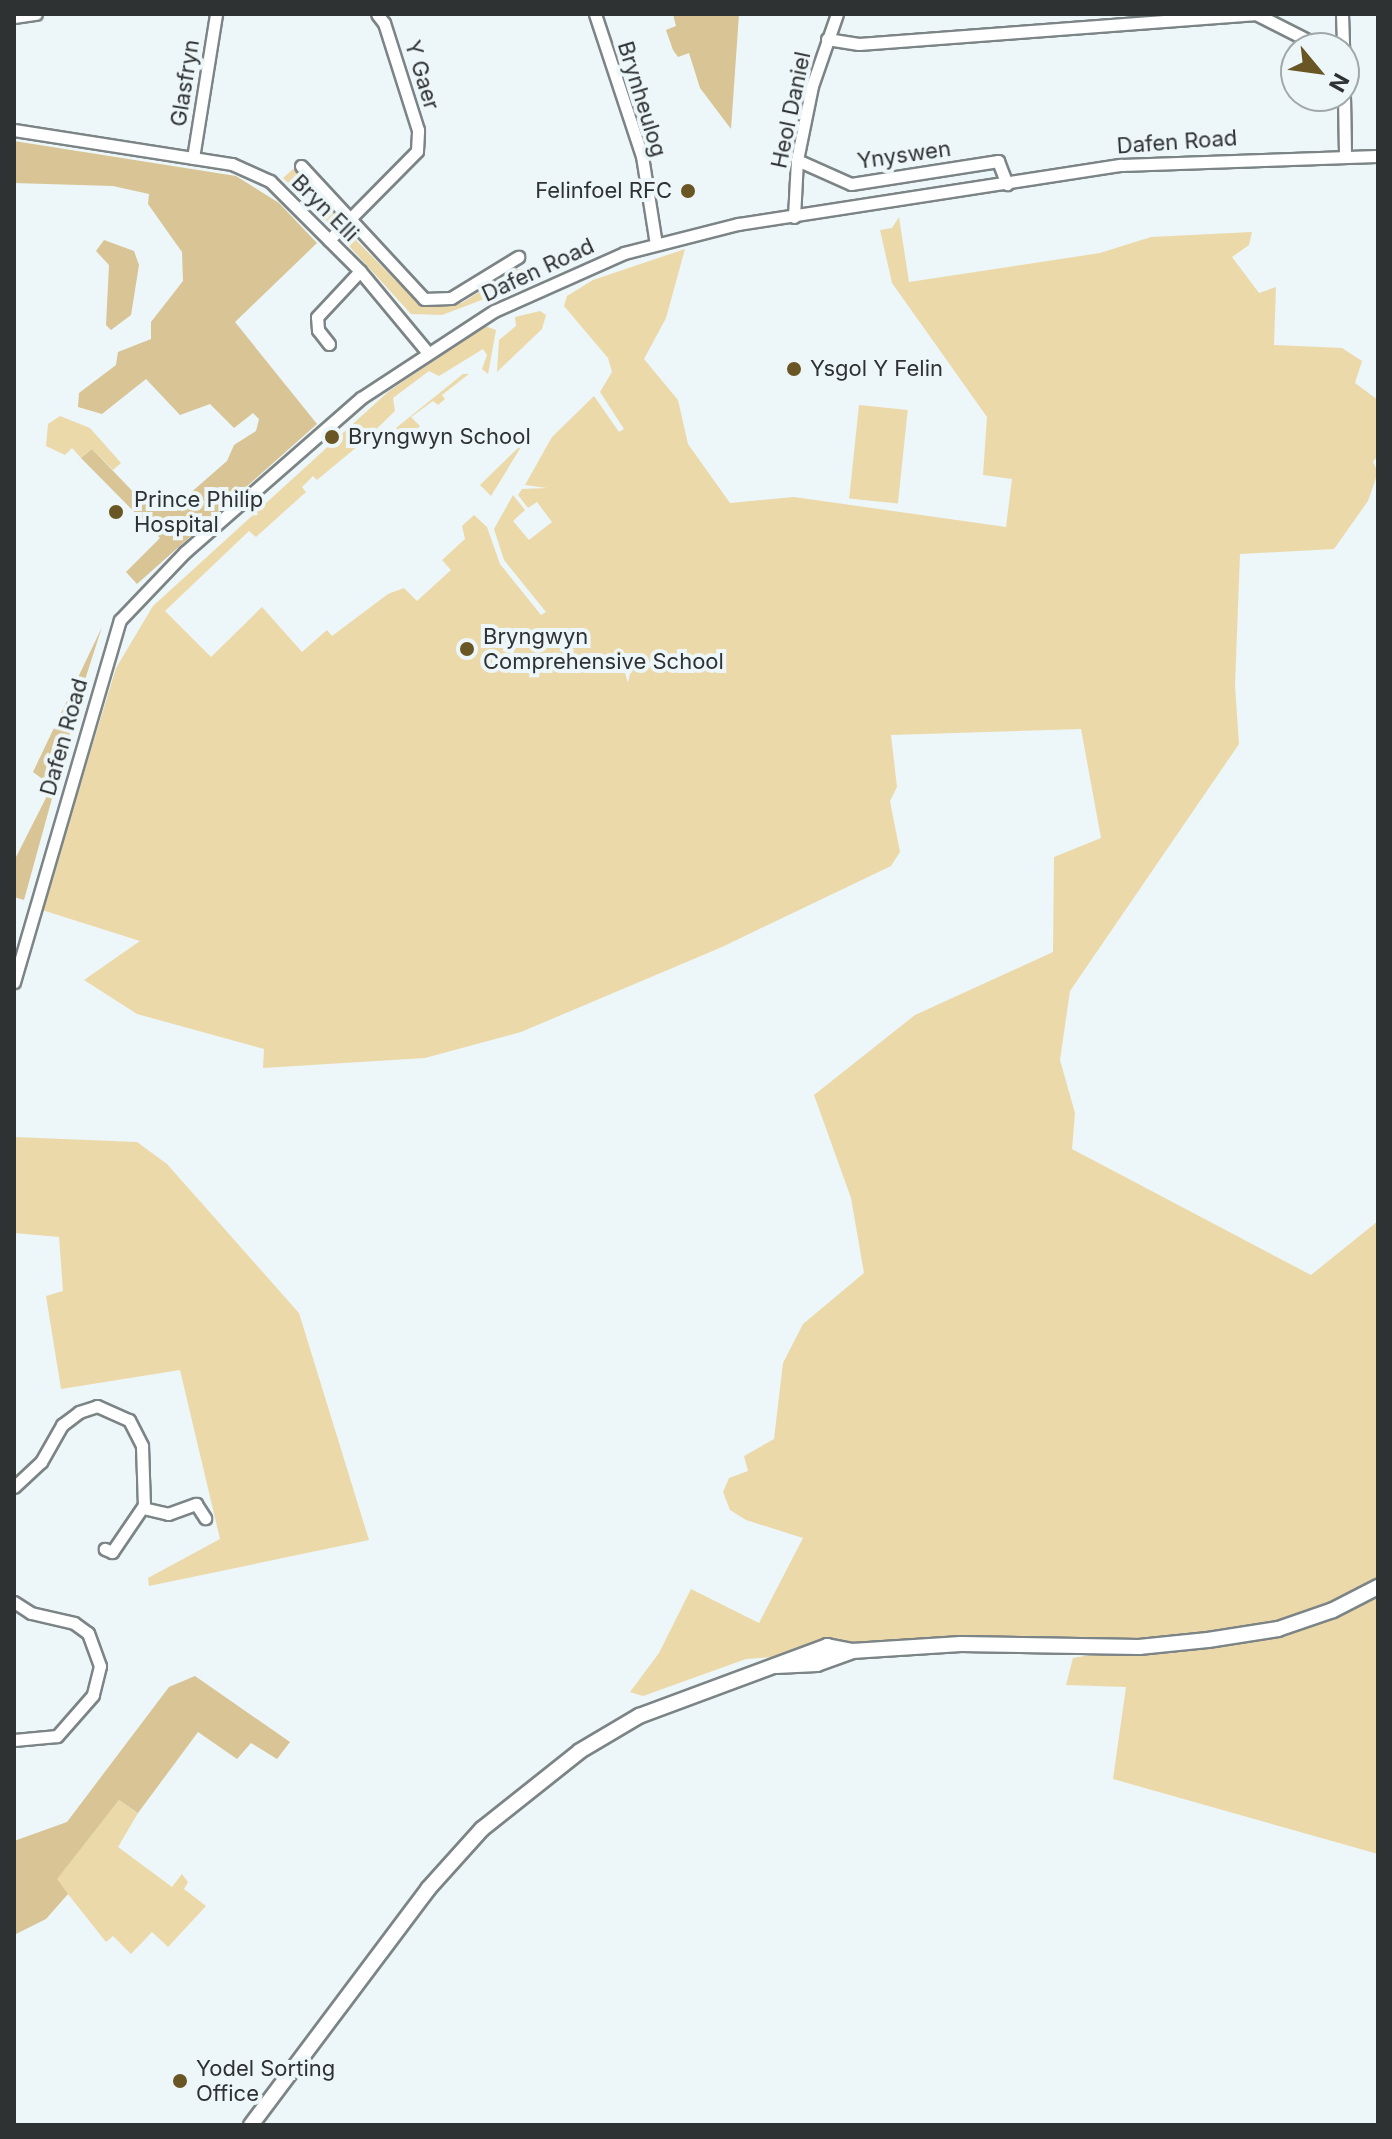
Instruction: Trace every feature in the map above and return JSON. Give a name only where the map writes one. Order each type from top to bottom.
[{"type":"main road","points":[[251,2125],[428,1889],[482,1829],[569,1759],[621,1726],[697,1691],[775,1666],[817,1664],[852,1651],[961,1644],[1139,1647],[1208,1640],[1278,1629],[1333,1610],[1378,1587]]},
{"type":"street","points":[[14,17],[36,14]]},
{"type":"street","name":"Glasfryn","points":[[193,158],[216,14]]},
{"type":"street","name":"Y Gaer","points":[[329,240],[417,151],[418,130],[388,34],[377,14]]},
{"type":"street","name":"Brynheulog","points":[[595,14],[642,156],[656,244]]},
{"type":"street","name":"Heol Daniel","points":[[794,217],[797,160],[827,39],[837,14]]},
{"type":"street","points":[[827,39],[859,44],[1157,18],[1256,14],[1291,32]]},
{"type":"street","points":[[1344,112],[1345,155]]},
{"type":"street","name":"Bryn Elli","points":[[14,130],[232,164],[270,181],[360,271],[428,353]]},
{"type":"street","name":"Dafen Road","points":[[14,982],[120,620],[185,552],[361,398],[428,353],[558,279],[656,244],[794,217],[1120,165],[1378,156]]},
{"type":"street","name":"Ynyswen","points":[[797,160],[851,184],[998,161],[1007,184]]},
{"type":"street","points":[[301,166],[424,299],[451,298],[518,257]]},
{"type":"street","points":[[329,344],[318,330],[317,317],[360,271]]},
{"type":"street","points":[[14,1487],[41,1462],[62,1425],[97,1406],[129,1420],[142,1446],[143,1508],[112,1552],[105,1549]]},
{"type":"street","points":[[143,1508],[168,1514],[196,1504],[205,1518]]},
{"type":"street","points":[[14,1602],[31,1613],[74,1623],[88,1633],[100,1666],[93,1695],[57,1736],[14,1740]]},
{"type":"shaded area","points":[[673,14],[739,14],[731,129],[700,88],[689,53],[678,57],[673,50],[666,30],[676,26]]},
{"type":"shaded area","points":[[14,141],[236,176],[279,203],[317,243],[235,322],[317,424],[137,584],[126,572],[160,538],[81,458],[92,449],[140,499],[147,492],[158,501],[180,502],[227,461],[234,445],[256,431],[259,419],[253,413],[234,428],[210,404],[180,415],[146,379],[102,414],[78,407],[79,393],[116,365],[118,352],[151,339],[151,322],[183,281],[182,252],[148,204],[149,194],[113,186],[14,183]]},
{"type":"shaded area","points":[[293,169],[337,216],[333,228],[283,178]]},
{"type":"shaded area","points":[[899,217],[909,282],[1100,253],[1151,237],[1252,232],[1249,245],[1232,257],[1259,293],[1276,287],[1274,345],[1342,348],[1362,361],[1355,383],[1378,400],[1378,455],[1373,462],[1378,472],[1368,501],[1334,549],[1240,554],[1235,686],[1239,744],[1070,991],[1060,1060],[1075,1113],[1072,1149],[1311,1275],[1378,1221],[1378,1854],[1113,1779],[1126,1687],[1066,1685],[1073,1658],[1129,1648],[852,1651],[746,1659],[643,1696],[630,1692],[659,1653],[691,1589],[759,1623],[803,1538],[746,1520],[730,1510],[723,1492],[729,1478],[748,1471],[744,1456],[774,1439],[783,1363],[803,1324],[864,1273],[851,1198],[814,1095],[915,1015],[1053,952],[1054,857],[1101,838],[1081,729],[891,735],[897,787],[890,801],[900,852],[891,866],[722,947],[521,1032],[425,1058],[263,1068],[264,1049],[137,1014],[84,980],[140,941],[42,910],[116,668],[153,606],[389,391],[485,326],[496,330],[488,374],[482,369],[487,355],[483,349],[439,376],[429,371],[393,398],[395,411],[364,441],[317,480],[313,476],[302,487],[306,492],[256,537],[249,531],[165,611],[211,657],[262,607],[302,652],[327,630],[332,636],[388,594],[404,588],[417,601],[451,570],[442,560],[465,539],[462,526],[474,515],[487,527],[500,564],[541,615],[546,612],[504,560],[494,529],[513,495],[525,510],[513,521],[529,540],[552,522],[537,502],[528,508],[518,495],[522,489],[547,488],[525,485],[552,437],[594,396],[619,432],[624,429],[600,392],[612,372],[608,358],[564,306],[567,296],[593,280],[685,249],[666,318],[644,359],[678,400],[688,444],[730,503],[794,497],[1006,527],[1012,479],[983,475],[987,417],[892,283],[880,230],[892,228]]},
{"type":"shaded area","points":[[347,231],[410,295],[432,306],[462,303],[514,269],[530,269],[537,279],[442,315],[411,314],[340,236]]},
{"type":"shaded area","points":[[104,240],[134,251],[139,265],[131,315],[111,330],[106,325],[109,265],[96,251]]},
{"type":"shaded area","points":[[540,311],[546,315],[542,329],[497,372],[499,340],[516,326],[515,317]]},
{"type":"shaded area","points":[[463,374],[469,374],[442,395],[445,399],[438,405],[433,401],[411,417],[420,426],[406,439],[396,428]]},
{"type":"shaded area","points":[[859,405],[908,410],[898,504],[849,498]]},
{"type":"shaded area","points":[[60,416],[90,428],[121,463],[113,470],[92,449],[81,458],[72,448],[65,455],[46,446],[48,424]]},
{"type":"shaded area","points":[[524,442],[491,496],[480,485]]},
{"type":"shaded area","points":[[102,627],[24,900],[14,897],[14,861],[52,786],[33,772]]},
{"type":"shaded area","points":[[14,1137],[137,1142],[167,1164],[299,1313],[369,1540],[149,1586],[148,1578],[220,1539],[180,1370],[61,1389],[46,1296],[63,1291],[59,1237],[14,1233]]},
{"type":"shaded area","points":[[195,1676],[290,1742],[277,1759],[251,1743],[237,1759],[198,1732],[138,1813],[119,1800],[57,1879],[68,1894],[46,1919],[14,1935],[14,1841],[67,1822],[169,1687]]},
{"type":"shaded area","points":[[119,1800],[138,1813],[118,1847],[172,1887],[182,1874],[188,1882],[184,1889],[206,1906],[168,1947],[152,1932],[131,1954],[113,1936],[106,1942],[56,1879]]},
{"type":"place","name":"Felinfoel RFC","points":[[688,191]]},
{"type":"place","name":"Ysgol Y Felin","points":[[794,369]]},
{"type":"place","name":"Bryngwyn School","points":[[332,437]]},
{"type":"place","name":"Prince Philip Hospital","points":[[116,512]]},
{"type":"place","name":"Bryngwyn Comprehensive School","points":[[467,649]]},
{"type":"place","name":"Yodel Sorting Office","points":[[180,2081]]}]
